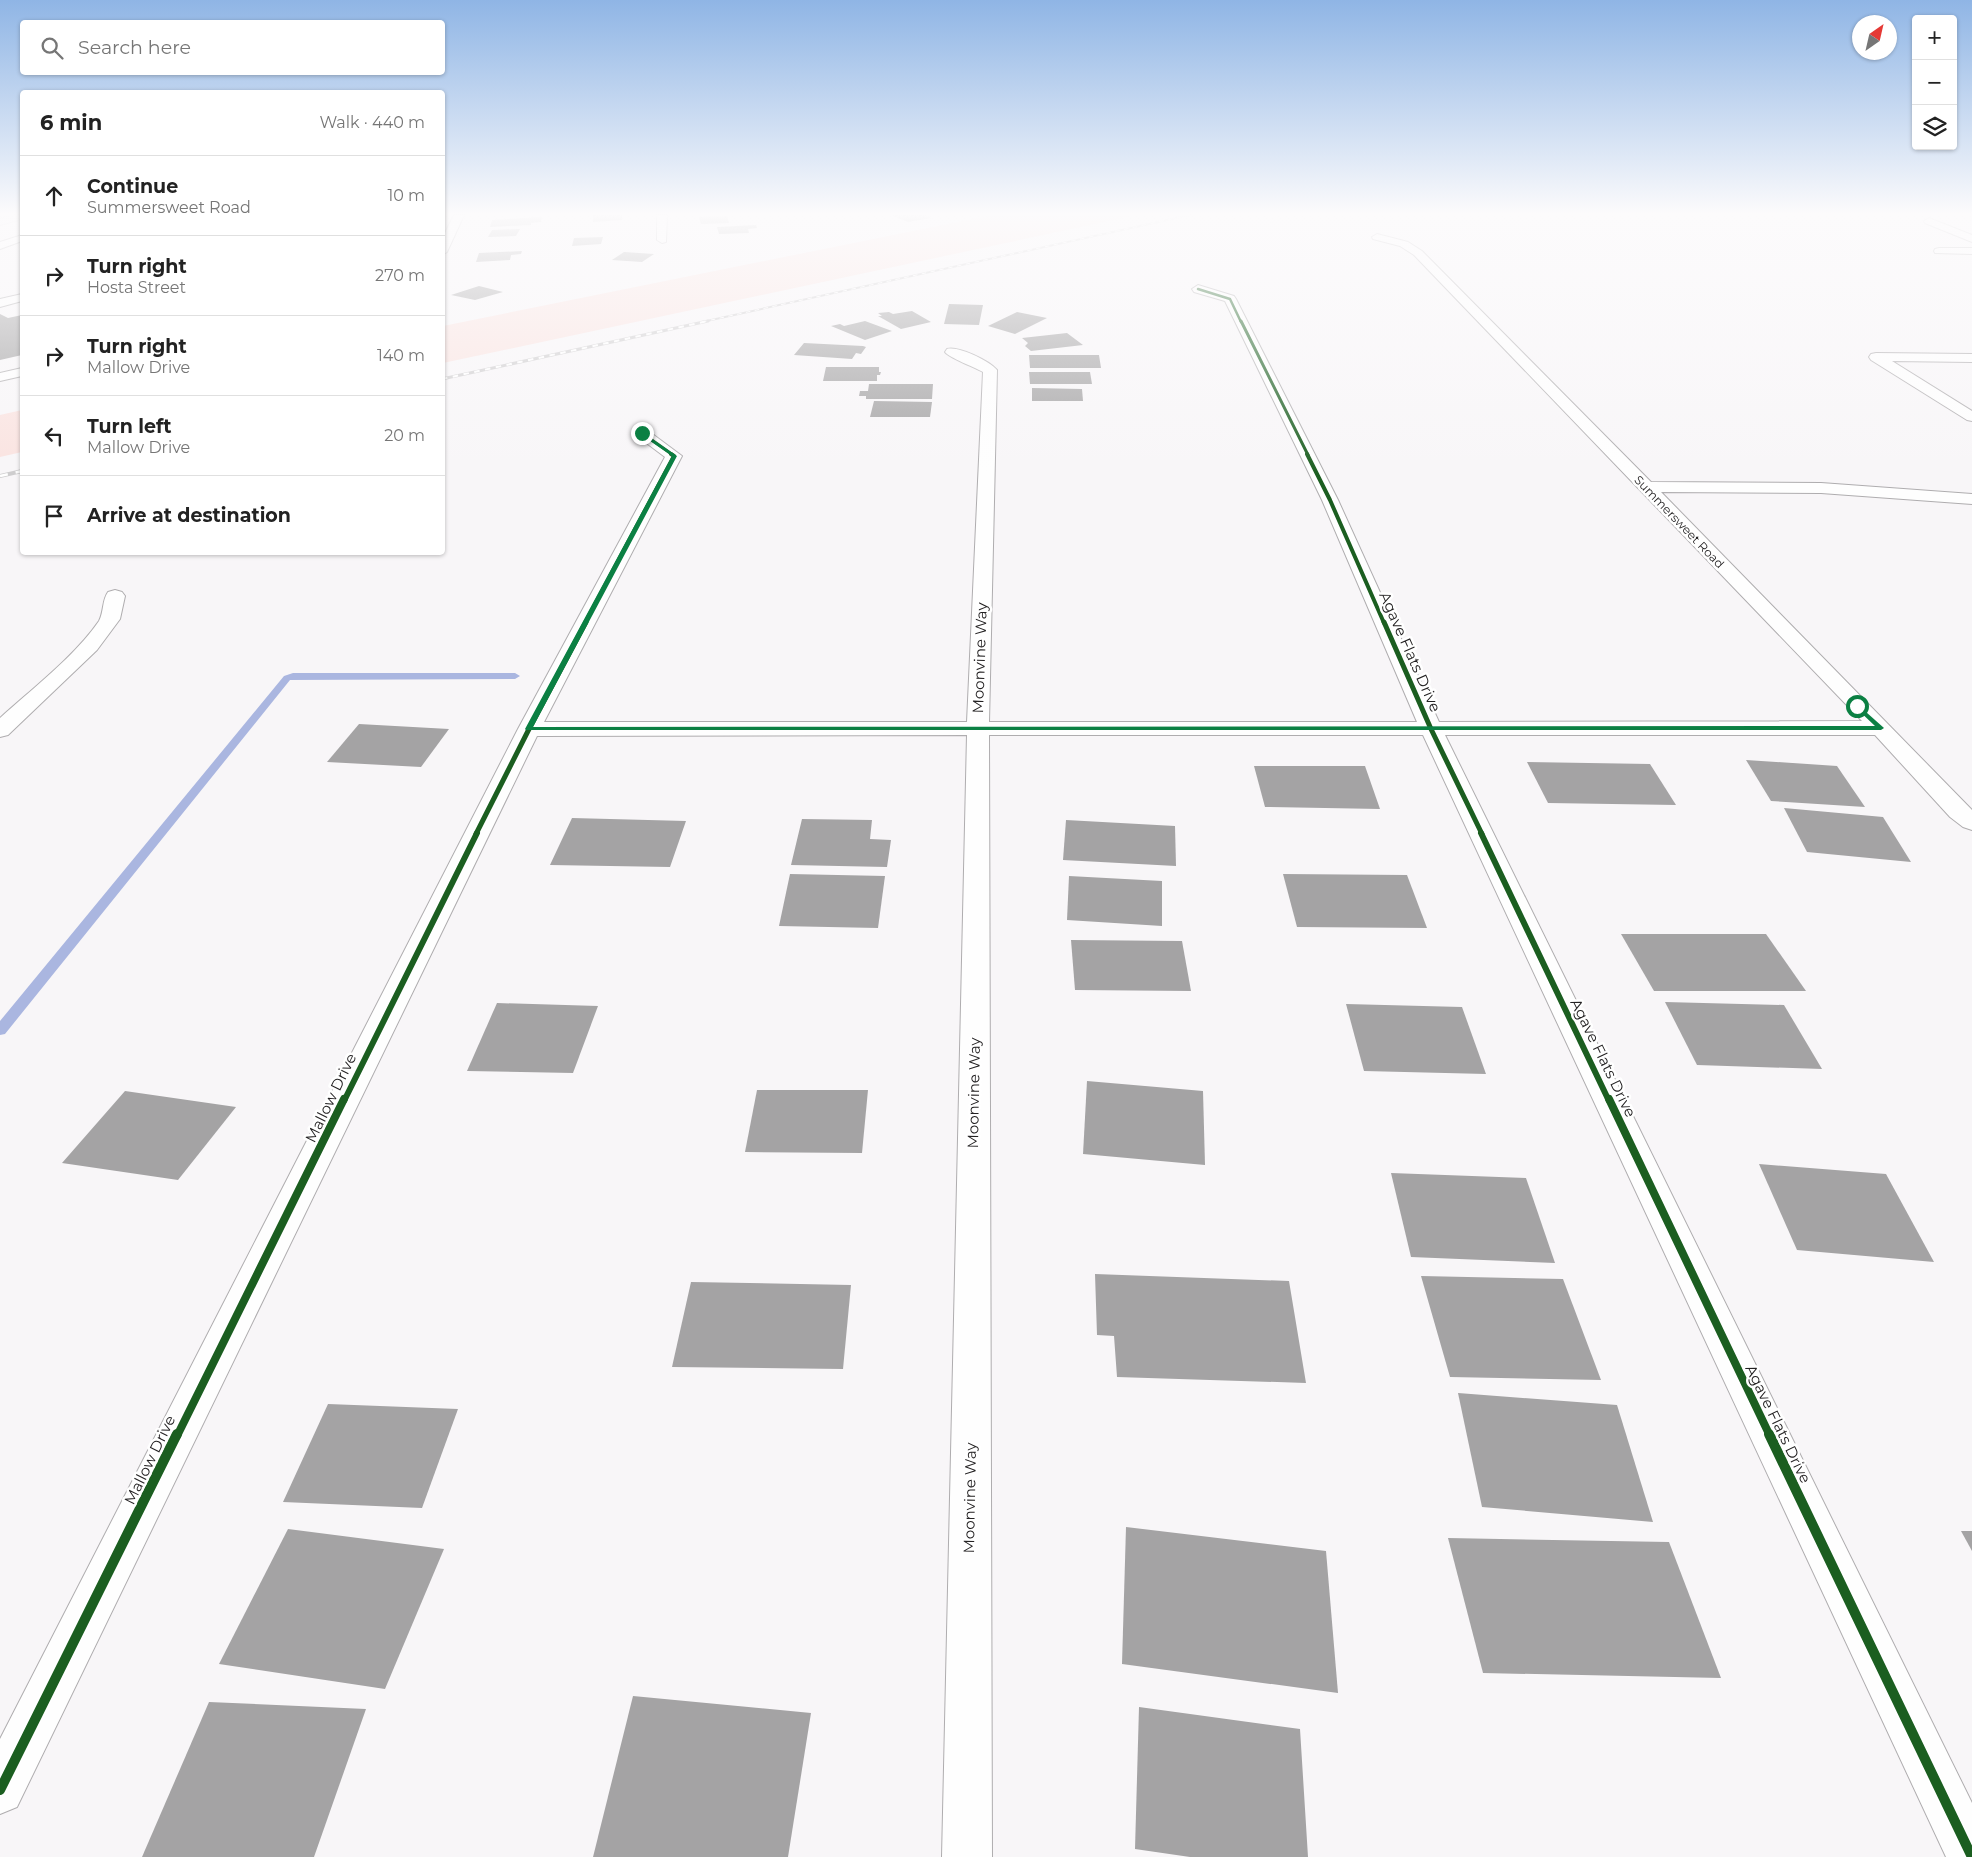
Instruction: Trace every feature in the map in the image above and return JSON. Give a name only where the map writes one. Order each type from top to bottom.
[{"type":"street","name":"Agave Flats Drive","points":[[1231,302],[1330,500],[1430,729],[1972,1857]]},
{"type":"street","name":"Summersweet Road","points":[[1466,302],[1881,728],[1959,812],[1972,822]]},
{"type":"street","name":"Moonvine Way","points":[[952,352],[971,359],[990,370],[978,728],[967,1857]]},
{"type":"street","points":[[1972,358],[1876,357],[1972,417]]},
{"type":"street","points":[[0,378],[20,373]]},
{"type":"street","points":[[1952,405],[1972,405]]},
{"type":"street","name":"Mallow Drive","points":[[0,1790],[529,729],[674,456],[642,433]]},
{"type":"street","points":[[1645,487],[1821,488],[1972,500]]},
{"type":"street","points":[[0,730],[90,646],[110,619],[115,596]]},
{"type":"street","points":[[529,729],[1881,728]]},
{"type":"shaded area","points":[[563,302],[731,302],[445,363],[445,326]]},
{"type":"shaded area","points":[[20,410],[20,452],[0,457],[0,415]]},
{"type":"building","points":[[949,304],[983,305],[979,325],[944,324]]},
{"type":"building","points":[[912,311],[931,322],[901,329],[878,316],[882,316],[878,313],[889,312],[893,314]]},
{"type":"building","points":[[1017,312],[1047,318],[1015,334],[988,326]]},
{"type":"building","points":[[0,314],[8,318],[20,315],[20,355],[0,360]]},
{"type":"building","points":[[865,321],[892,331],[865,340],[831,326],[840,324],[844,326]]},
{"type":"building","points":[[1067,333],[1083,345],[1031,351],[1025,346],[1028,343],[1022,338]]},
{"type":"building","points":[[804,343],[866,347],[861,354],[856,353],[852,359],[794,355]]},
{"type":"building","points":[[1029,355],[1099,355],[1101,368],[1030,368]]},
{"type":"building","points":[[826,367],[879,367],[879,372],[881,372],[880,375],[877,375],[877,381],[823,381]]},
{"type":"building","points":[[1029,372],[1090,372],[1092,384],[1030,384]]},
{"type":"building","points":[[869,384],[933,384],[932,399],[866,399],[866,396],[859,396],[860,391],[868,391]]},
{"type":"building","points":[[1032,388],[1082,389],[1083,401],[1032,401]]},
{"type":"building","points":[[874,401],[932,402],[930,417],[870,417]]},
{"type":"building","points":[[359,724],[449,729],[421,767],[327,762]]},
{"type":"building","points":[[1746,760],[1837,766],[1865,807],[1771,801]]},
{"type":"building","points":[[1527,762],[1650,764],[1676,805],[1548,803]]},
{"type":"building","points":[[1254,766],[1365,766],[1380,809],[1265,807]]},
{"type":"building","points":[[1784,808],[1883,817],[1911,862],[1807,852]]},
{"type":"building","points":[[572,818],[686,821],[670,867],[550,865]]},
{"type":"building","points":[[802,819],[872,820],[870,839],[891,840],[887,867],[791,865]]},
{"type":"building","points":[[1066,820],[1175,826],[1176,866],[1063,860]]},
{"type":"building","points":[[790,874],[885,876],[878,928],[779,926]]},
{"type":"building","points":[[1283,874],[1407,875],[1427,928],[1297,927]]},
{"type":"building","points":[[1069,876],[1162,881],[1162,926],[1067,920]]},
{"type":"building","points":[[1621,934],[1766,934],[1806,991],[1654,991]]},
{"type":"building","points":[[1071,940],[1182,941],[1191,991],[1075,990]]},
{"type":"building","points":[[1665,1002],[1784,1005],[1822,1069],[1697,1065]]},
{"type":"building","points":[[497,1003],[598,1006],[573,1073],[467,1071]]},
{"type":"building","points":[[1346,1004],[1462,1007],[1486,1074],[1364,1071]]},
{"type":"building","points":[[1087,1081],[1203,1091],[1205,1165],[1083,1154]]},
{"type":"building","points":[[757,1090],[868,1090],[862,1153],[745,1152]]},
{"type":"building","points":[[125,1091],[236,1107],[178,1180],[62,1163]]},
{"type":"building","points":[[1759,1164],[1886,1174],[1934,1262],[1797,1250]]},
{"type":"building","points":[[1391,1173],[1526,1178],[1555,1263],[1411,1257]]},
{"type":"building","points":[[1095,1274],[1289,1281],[1306,1383],[1117,1377],[1114,1336],[1097,1335]]},
{"type":"building","points":[[1421,1276],[1563,1279],[1601,1380],[1450,1377]]},
{"type":"building","points":[[691,1282],[851,1285],[843,1369],[672,1367]]},
{"type":"building","points":[[1458,1393],[1617,1405],[1653,1522],[1482,1507]]},
{"type":"building","points":[[328,1404],[458,1409],[422,1508],[283,1502]]},
{"type":"building","points":[[1126,1527],[1326,1551],[1338,1693],[1122,1664]]},
{"type":"building","points":[[288,1529],[444,1549],[385,1689],[219,1664]]},
{"type":"building","points":[[1961,1531],[1972,1531],[1972,1551]]},
{"type":"building","points":[[1448,1538],[1669,1542],[1721,1678],[1483,1673]]},
{"type":"building","points":[[633,1696],[811,1713],[788,1857],[593,1857]]},
{"type":"building","points":[[209,1702],[366,1709],[314,1857],[142,1857]]},
{"type":"building","points":[[1139,1707],[1300,1729],[1308,1857],[1190,1857],[1135,1849]]},
{"type":"waterway","points":[[0,1030],[287,678],[293,676],[515,676]]},
{"type":"railway","points":[[702,322],[795,302]]},
{"type":"railway","points":[[445,378],[708,321]]},
{"type":"railway","points":[[0,476],[20,471]]},
{"type":"cycle path","points":[[1231,302],[1330,500],[1431,729],[1972,1857]]},
{"type":"cycle path","points":[[0,1790],[529,729],[674,456],[642,433]]},
{"type":"route","points":[[642,433],[674,456],[529,729],[1881,728],[1857,706]]}]
